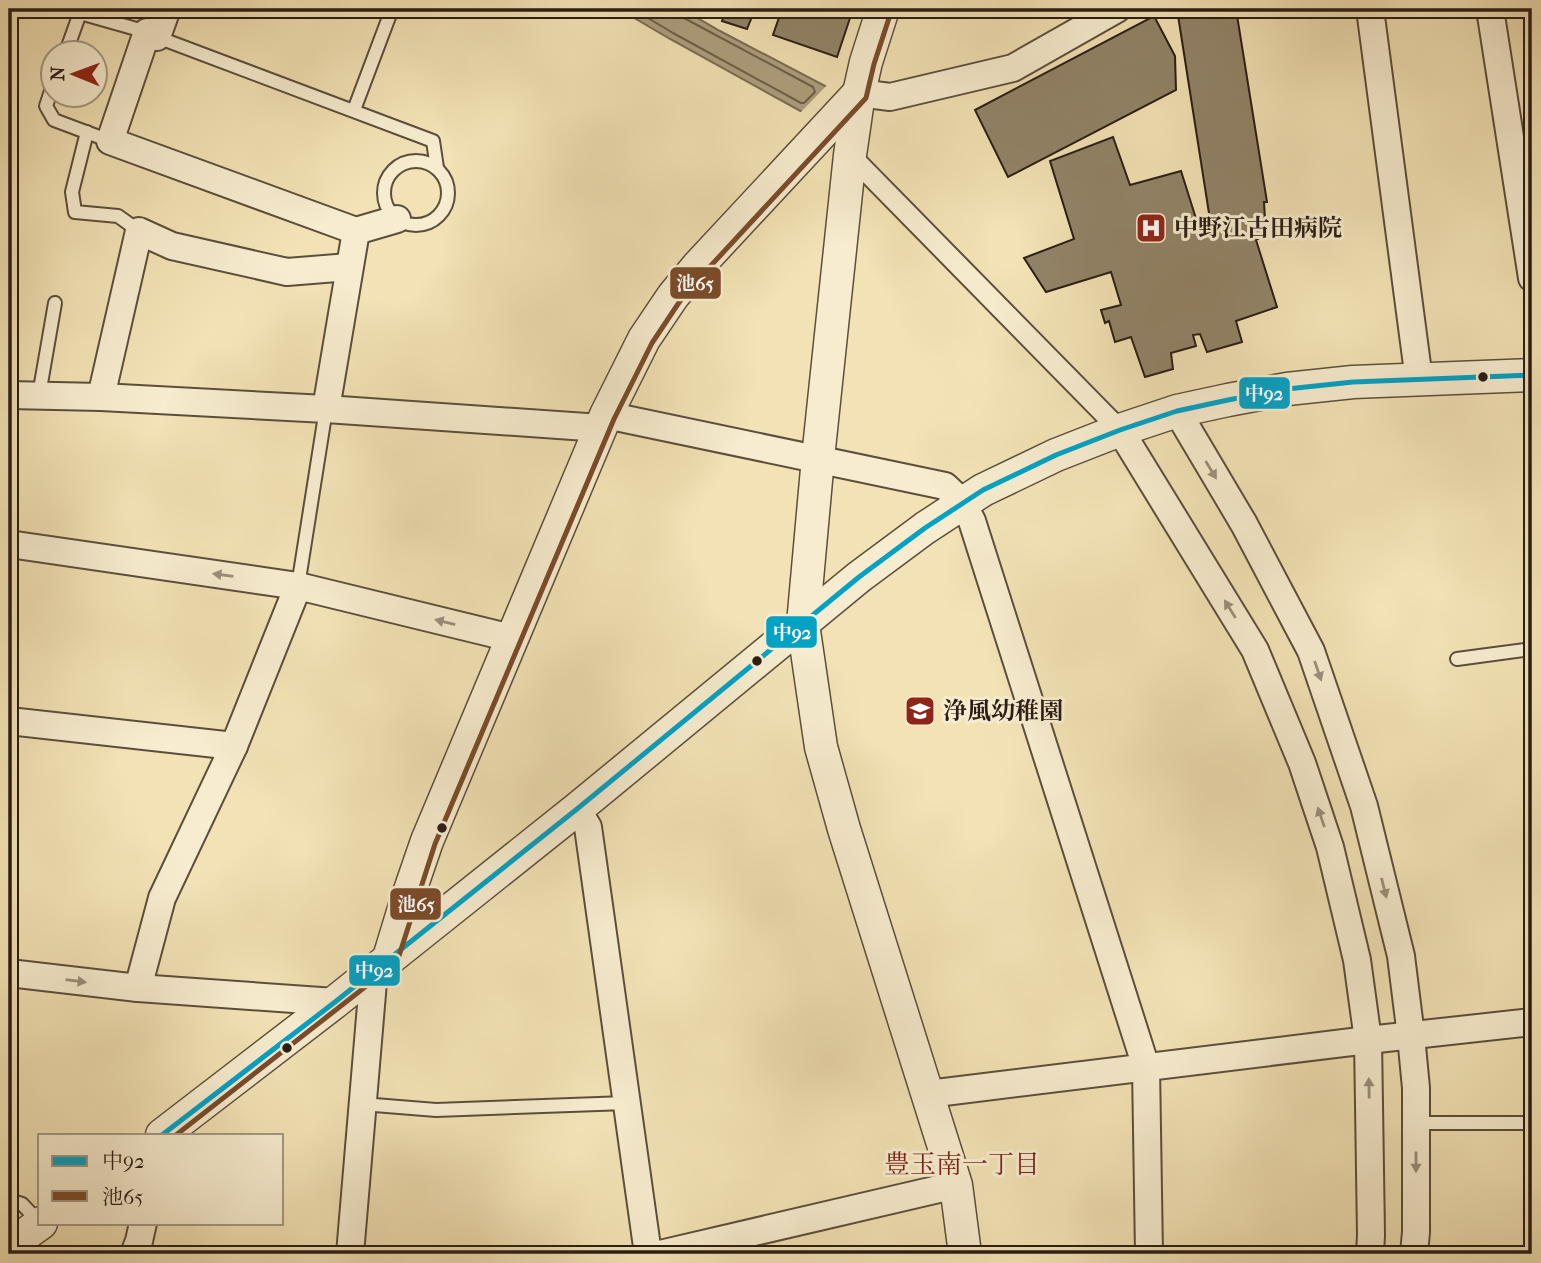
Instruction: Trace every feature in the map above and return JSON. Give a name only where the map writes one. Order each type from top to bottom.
[{"type":"street","points":[[167,9],[98,137],[356,231],[397,219]]},
{"type":"street","points":[[883,9],[856,97],[803,624],[821,747],[844,829],[956,1185],[965,1254]]},
{"type":"street","points":[[350,1254],[362,1104],[381,964],[427,841],[511,638],[604,421],[645,339],[673,296],[698,266],[856,97],[890,97],[1013,68],[1117,9]]},
{"type":"street","points":[[1370,9],[1419,380]]},
{"type":"street","points":[[1490,9],[1532,278]]},
{"type":"street","points":[[850,155],[1120,430],[1255,650],[1303,763],[1331,847],[1357,960],[1368,1040],[1370,1254]]},
{"type":"street","points":[[326,409],[356,231]]},
{"type":"street","points":[[101,397],[139,232],[172,246],[287,272],[349,267]]},
{"type":"street","points":[[163,1134],[335,1002],[577,809],[870,569],[962,502],[983,490],[1056,455],[1177,411],[1287,389],[1353,382],[1532,374]]},
{"type":"street","points":[[9,395],[604,421],[818,458],[945,486],[962,502],[972,521],[1146,1067],[1149,1254]]},
{"type":"street","points":[[1177,411],[1244,524],[1311,651],[1364,806],[1401,956],[1411,1035],[1416,1088],[1414,1254]]},
{"type":"street","points":[[9,544],[298,586],[511,638]]},
{"type":"street","points":[[138,988],[162,898],[234,746],[298,586]]},
{"type":"street","points":[[9,721],[234,746]]},
{"type":"street","points":[[577,809],[588,827],[648,1254]]},
{"type":"street","points":[[9,972],[138,988],[335,1002]]},
{"type":"street","points":[[928,1094],[1532,1022]]},
{"type":"street","points":[[660,1254],[956,1185]]},
{"type":"street","points":[[9,1246],[39,1224]]},
{"type":"street","points":[[134,1254],[143,1224]]},
{"type":"lane","points":[[354,110],[392,9]]},
{"type":"lane","points":[[70,38],[80,13],[152,34],[433,141],[438,168],[448,187],[448,198],[438,217],[418,225],[407,223],[397,219],[385,202],[386,181],[398,166],[408,161],[419,160],[438,168]]},
{"type":"lane","points":[[47,108],[54,120],[98,137],[72,192],[75,212],[118,216],[139,232]]},
{"type":"lane","points":[[39,395],[55,303]]},
{"type":"lane","points":[[298,586],[326,409]]},
{"type":"lane","points":[[1457,659],[1532,649]]},
{"type":"lane","points":[[362,1104],[436,1110],[626,1103]]},
{"type":"lane","points":[[1416,1123],[1532,1123]]},
{"type":"lane","points":[[9,1199],[22,1204],[38,1221]]},
{"type":"water","points":[[619,9],[682,9],[829,88],[804,113]]},
{"type":"pier","points":[[829,83],[832,90],[804,117],[800,113]]},
{"type":"building","points":[[726,9],[755,9],[747,29],[722,21]]},
{"type":"building","points":[[782,9],[853,9],[837,57],[773,35]]},
{"type":"building","points":[[1177,9],[1236,9],[1267,202],[1264,202],[1265,219],[1258,220],[1263,236],[1256,240],[1277,307],[1236,321],[1242,342],[1207,352],[1200,334],[1193,335],[1196,346],[1171,353],[1173,369],[1145,377],[1131,337],[1115,342],[1109,321],[1105,323],[1101,310],[1121,305],[1111,272],[1046,292],[1024,258],[1074,239],[1050,161],[1113,137],[1130,185],[1181,171],[1199,228],[1211,226]]},
{"type":"building","points":[[1154,16],[1175,56],[1176,90],[1008,177],[975,110]]},
{"type":"transit line","name":"池65","points":[[177,1134],[397,962],[435,844],[614,419],[652,343],[680,301],[705,272],[866,98],[891,12]]},
{"type":"transit line","name":"中92","points":[[163,1134],[335,1002],[577,809],[859,577],[925,528],[983,490],[1056,455],[1120,430],[1177,411],[1228,400],[1287,389],[1353,382],[1532,375]]},
{"type":"place","name":"中野江古田病院","points":[[1151,228]]},
{"type":"place","name":"浄風幼稚園","points":[[920,711]]},
{"type":"district","name":"豊玉南一丁目","points":[[962,1164]]}]
